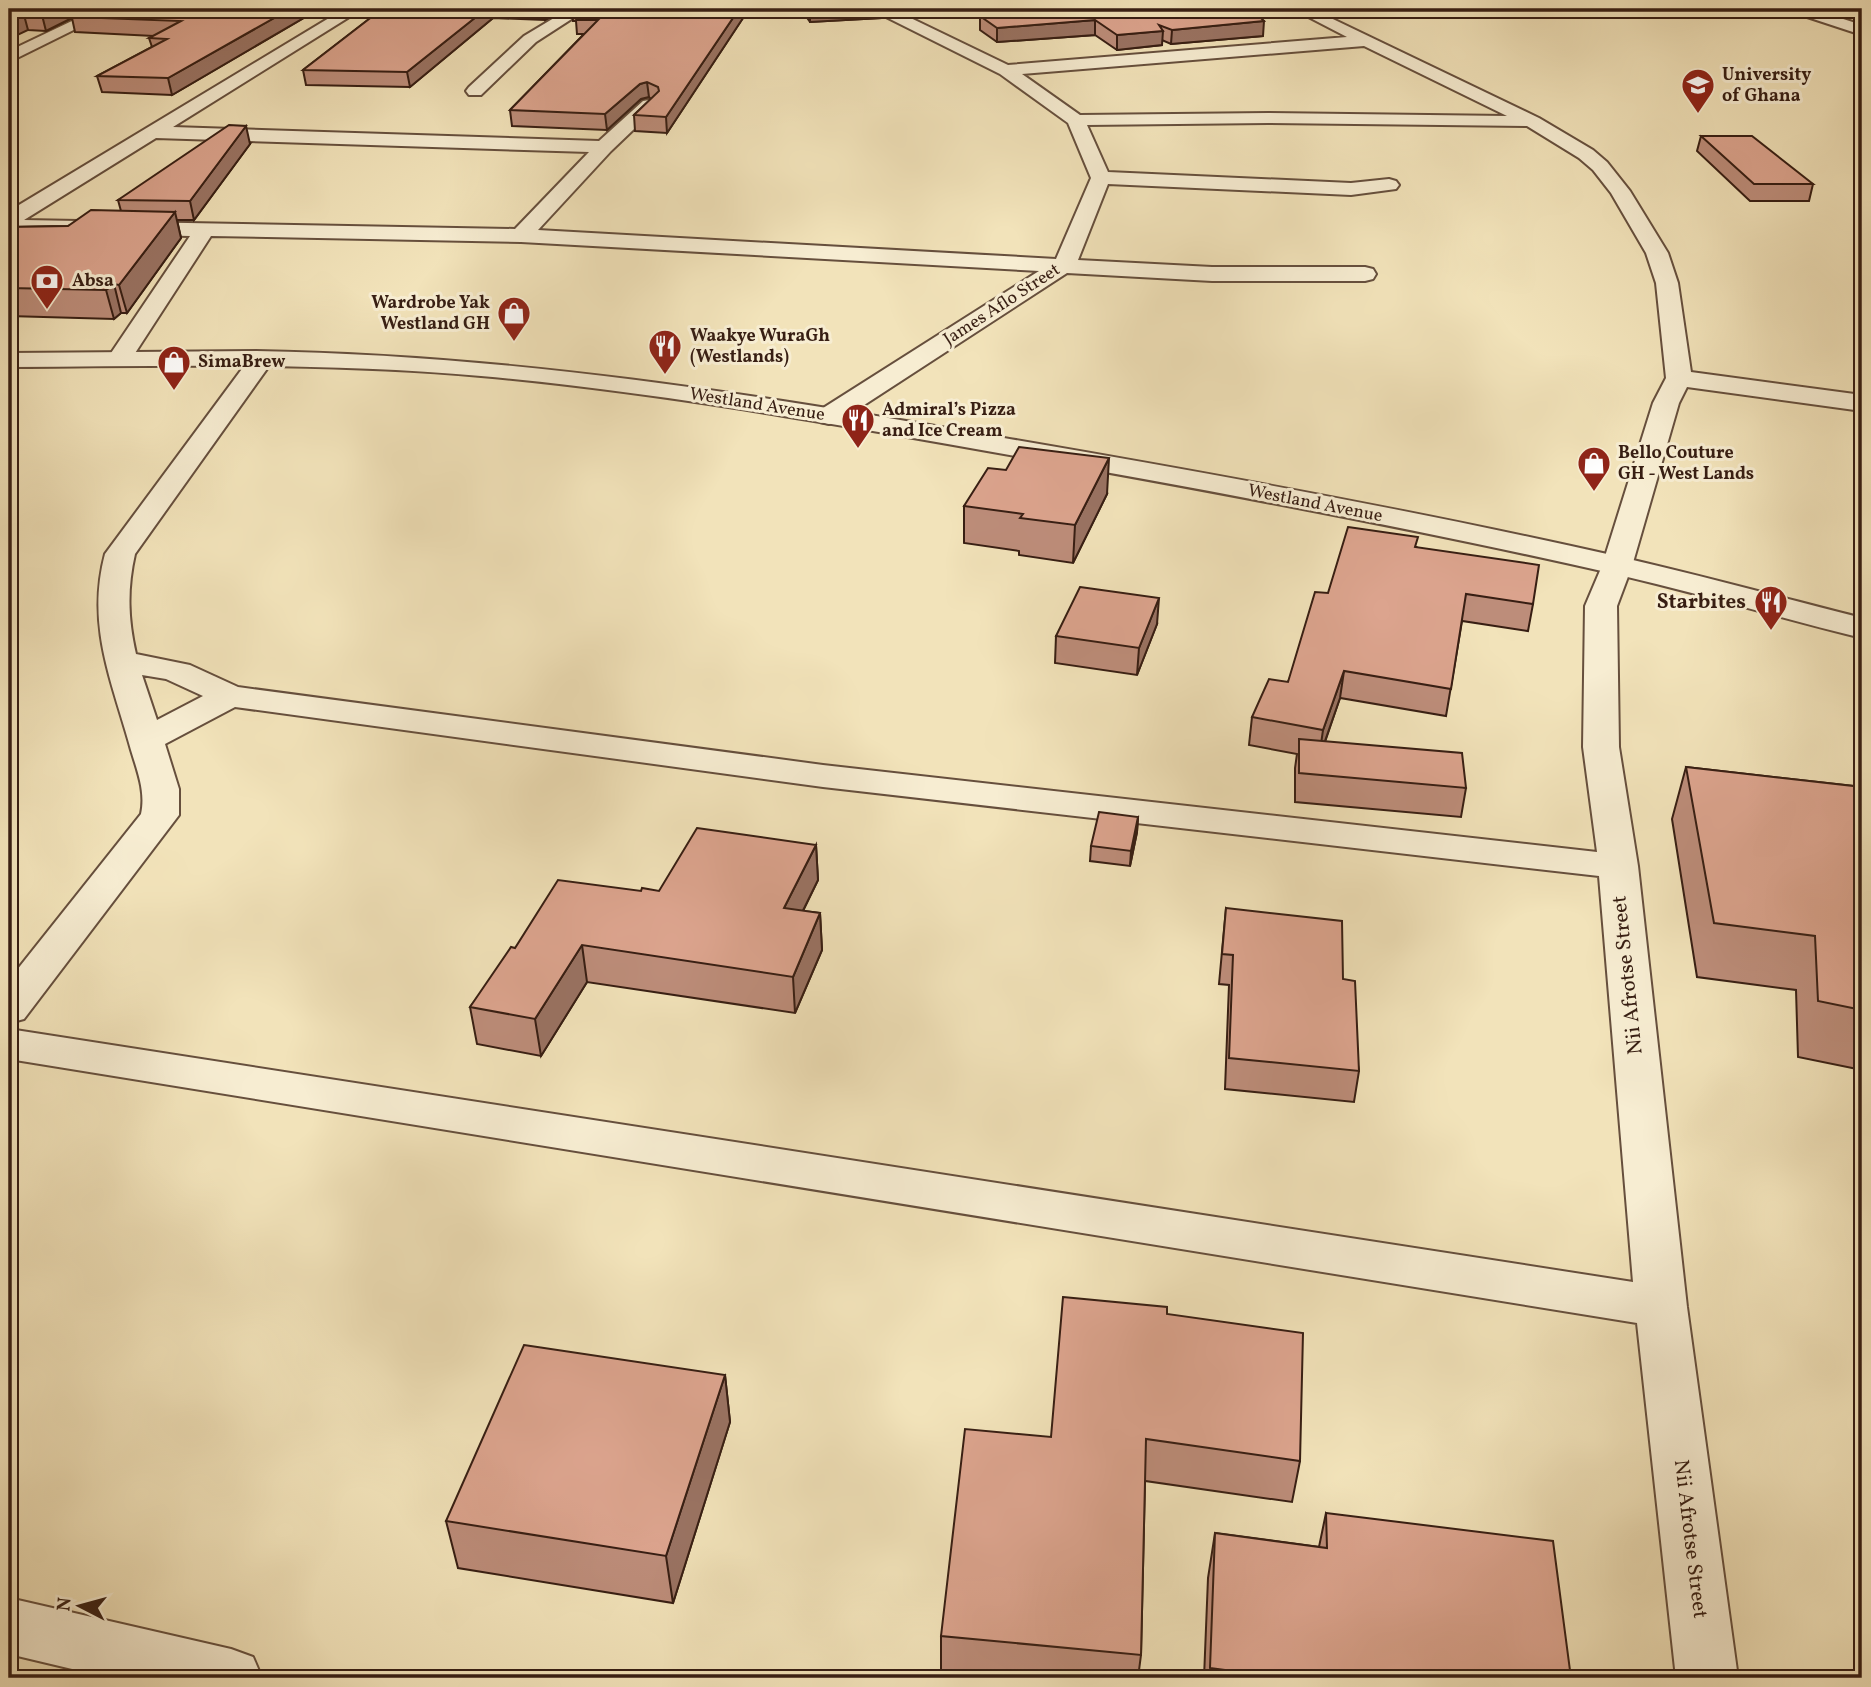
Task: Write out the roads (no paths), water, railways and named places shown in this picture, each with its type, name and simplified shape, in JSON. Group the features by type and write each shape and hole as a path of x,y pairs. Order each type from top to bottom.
{"street":[{"path":"9,57 108,9"},
{"path":"9,220 354,9"},
{"path":"475,91 530,39 579,9"},
{"path":"881,9 1006,70 1076,120 1101,178 1330,189 1390,185"},
{"path":"1301,9 1533,122 1586,154 1600,166 1620,191 1657,253 1667,284 1679,377 1862,403"},
{"path":"1797,9 1862,30"},
{"path":"914,26 953,24"},
{"path":"1006,70 1363,41"},
{"path":"521,236 604,147 649,105"},
{"path":"1076,120 1268,118 1533,122"},
{"path":"150,132 604,147"},
{"name":"James Aflo Street","path":"829,416 1065,264 1101,178"},
{"path":"9,226 521,236 1212,274 1365,274"},
{"path":"118,359 204,231"},
{"path":"9,1009 160,815 164,801 147,739 121,664 111,577 120,554 262,359"},
{"name":"Westland Avenue","path":"9,360 262,359 397,362 492,370 687,394 1102,463 1617,566 1862,628"},
{"name":"Nii Afrotse Street","path":"1679,377 1666,403 1617,566 1601,606 1601,747 1618,866 1661,1307 1707,1678"},
{"path":"121,664 154,664 172,668 230,696 823,776 1618,866"},
{"path":"147,739 230,696"},
{"path":"9,1044 1661,1307"},
{"path":"9,1626 231,1678"}],"place":[{"name":"University of Ghana","path":"1698,115"},
{"name":"Absa","path":"47,311"},
{"name":"Wardrobe Yak Westland GH","path":"514,343"},
{"name":"Waakye WuraGh (Westlands)","path":"665,376"},
{"name":"SimaBrew","path":"174,392"},
{"name":"Admiral’s Pizza and Ice Cream","path":"858,450"},
{"name":"Bello Couture GH - West Lands","path":"1594,493"},
{"name":"Starbites","path":"1771,632"}]}
